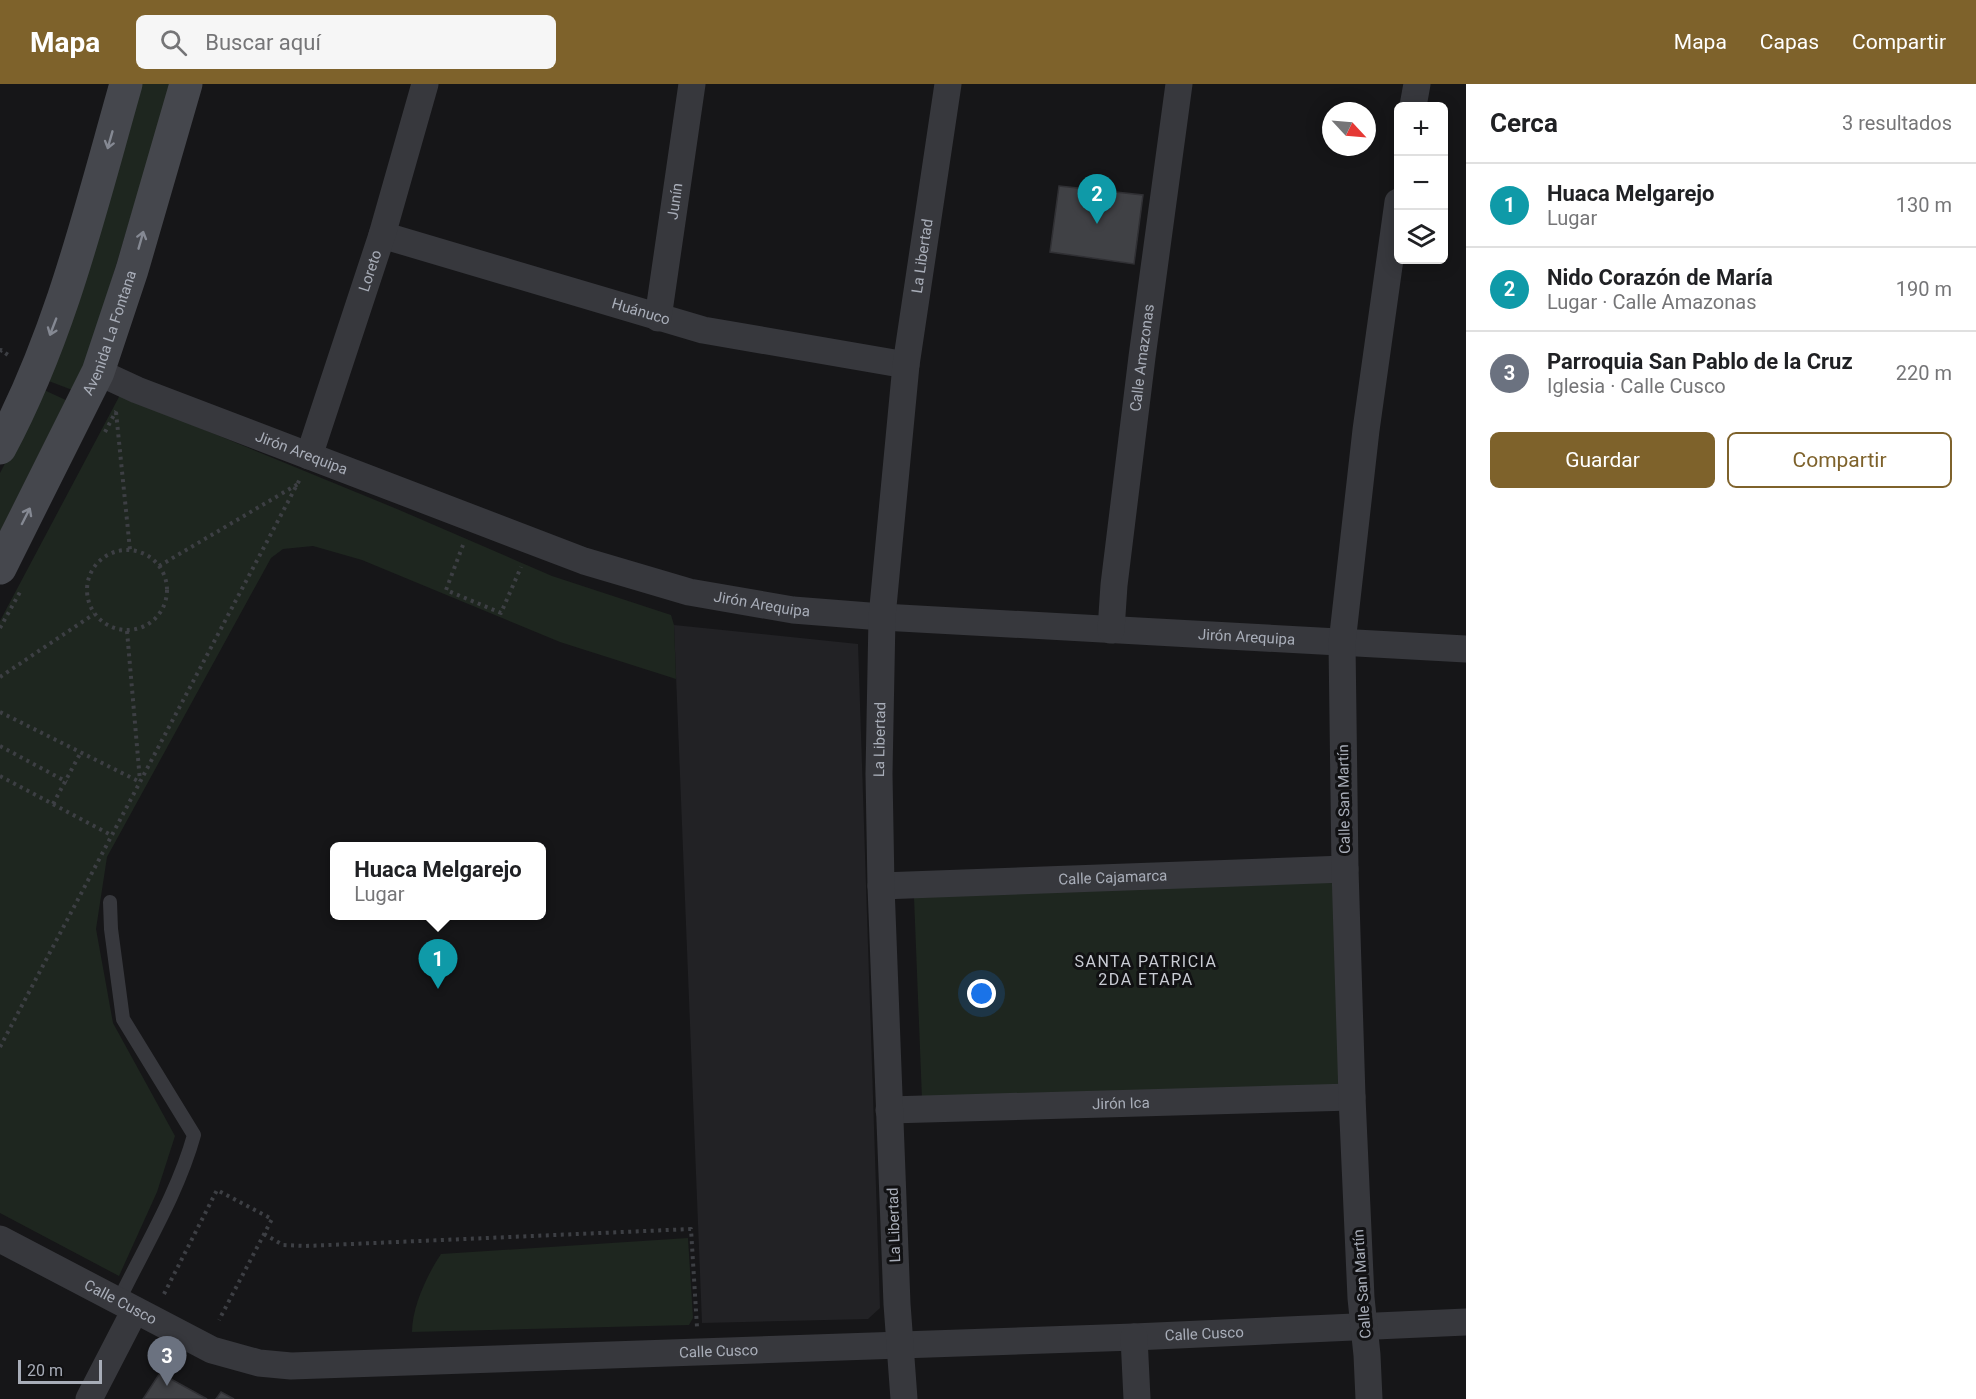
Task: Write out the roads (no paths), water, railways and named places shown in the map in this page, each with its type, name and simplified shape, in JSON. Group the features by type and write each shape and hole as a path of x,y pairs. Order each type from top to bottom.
{"main road":[{"path":"0,448 20,410 60,311 126,84"},
{"name":"Avenida La Fontana","path":"0,568 98,372 132,270 186,84"}],"street":[{"name":"Loreto","path":"309,456 381,235 425,84"},
{"name":"Junín","path":"658,318 692,84"},
{"name":"La Libertad","path":"904,1399 889,1110 881,886 879,774 882,617 906,365 948,84"},
{"name":"Calle Amazonas","path":"1111,630 1114,585 1142,357 1179,84"},
{"path":"1414,102 1417,84"},
{"name":"Calle San Martín","path":"1369,1399 1361,1298 1352,1097 1345,868 1342,643 1364,441 1397,210"},
{"name":"Huánuco","path":"381,235 658,318 741,338 906,365"},
{"name":"Jirón Arequipa","path":"98,372 137,390 584,561 689,592 793,610 882,617 1466,649"},
{"name":"Calle Cajamarca","path":"881,886 1345,868"},
{"name":"Jirón Ica","path":"889,1110 1352,1097"},
{"name":"Calle Cusco","path":"0,1239 212,1350 259,1363 291,1366 1134,1337 1466,1322"},
{"path":"89,1399 126,1306"},
{"path":"1134,1337 1137,1399"}],"lane":[{"path":"110,902 111,929 123,1019 194,1135 189,1154 130,1277 126,1306"}],"place":[{"name":"Nido Corazón de María","path":"1097,224"},
{"name":"Huaca Melgarejo","path":"438,989"},
{"name":"Parroquia San Pablo de la Cruz","path":"167,1386"}],"district":[{"name":"SANTA PATRICIA 2DA ETAPA","path":"1146,970"}]}
